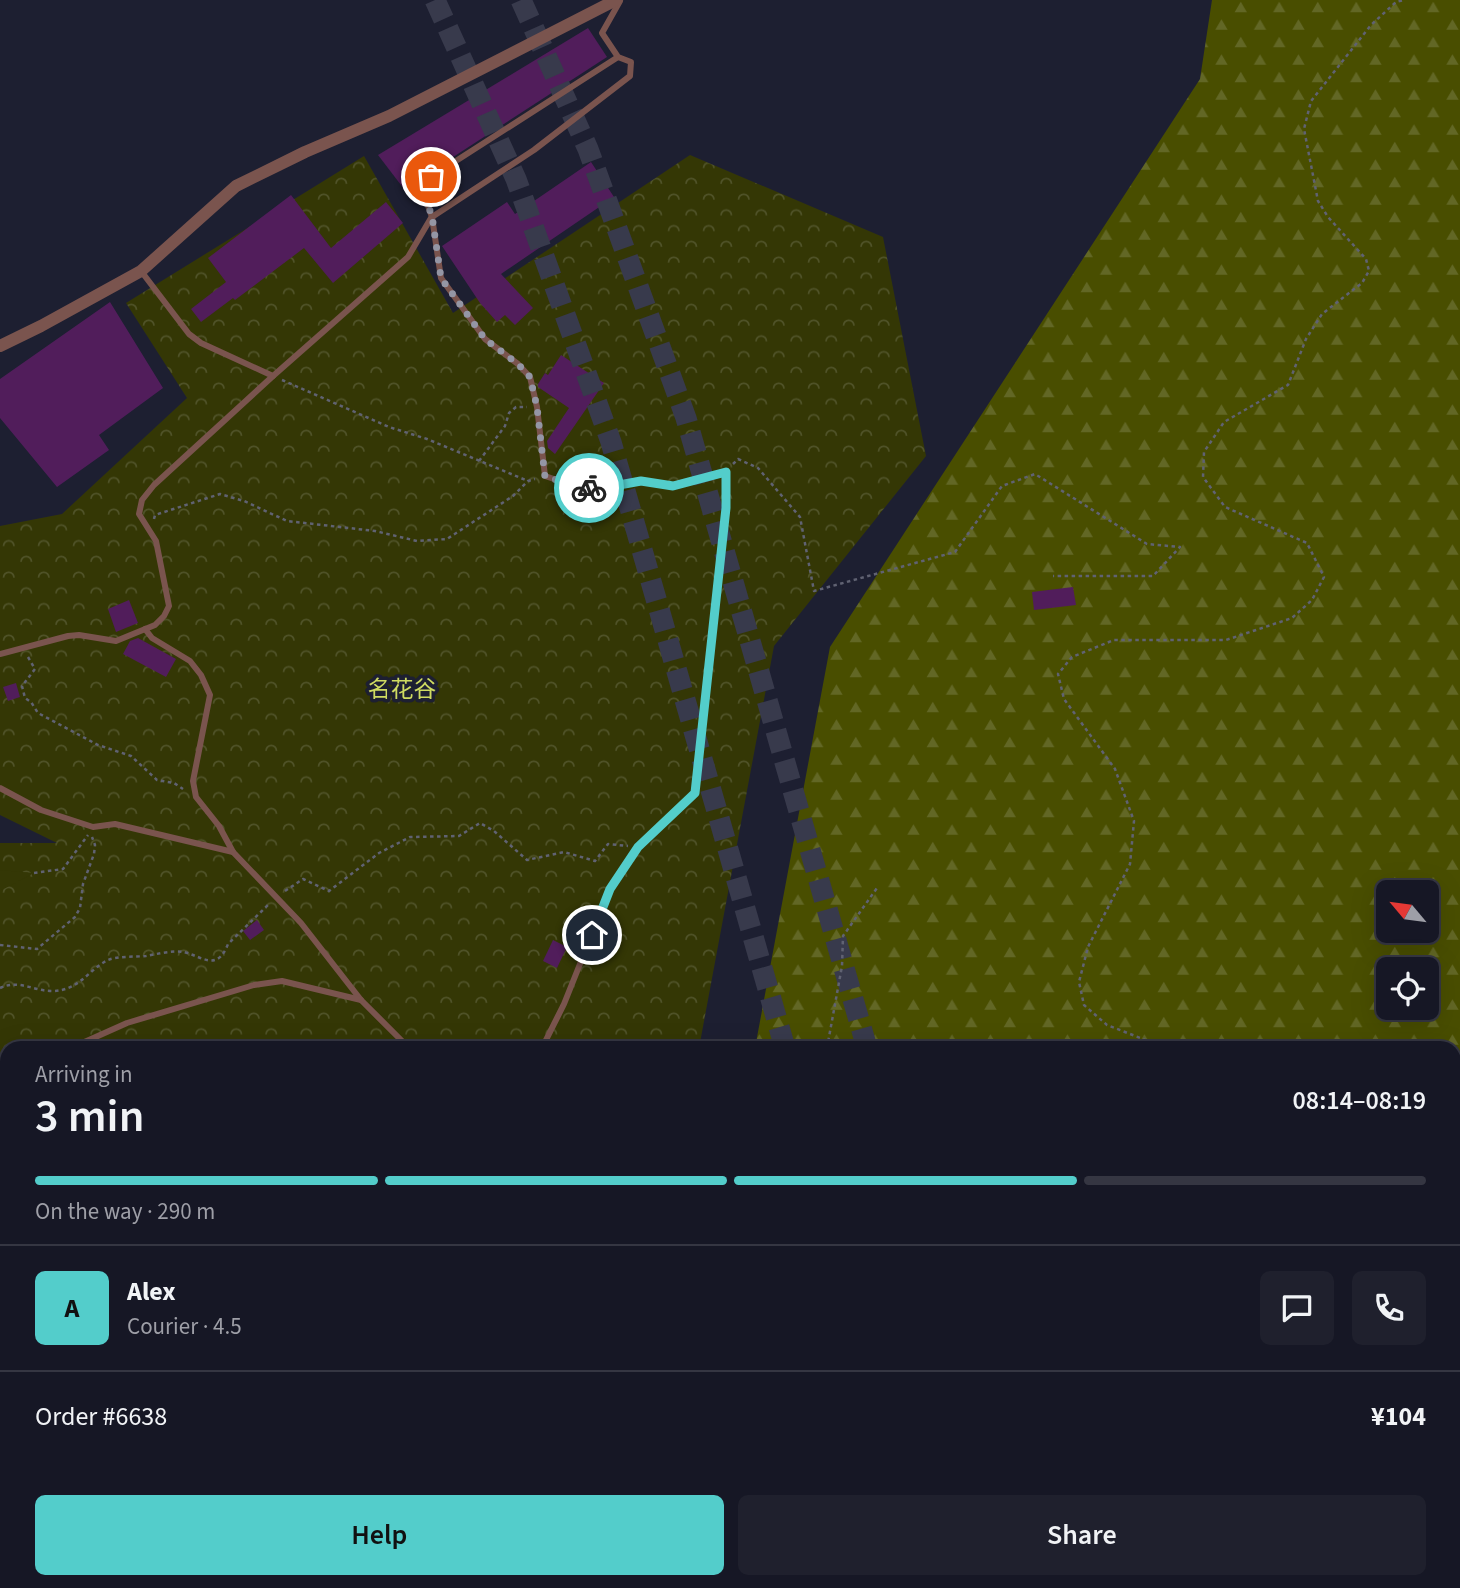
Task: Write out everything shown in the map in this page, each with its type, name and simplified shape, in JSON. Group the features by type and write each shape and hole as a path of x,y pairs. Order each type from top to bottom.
{"street":[{"path":"0,346 141,271 236,186 305,152 389,116 619,0"}],"lane":[{"path":"0,654 68,635 116,641 155,625 164,616 169,606 156,541 139,514 142,500 154,485 273,376 408,257 432,216 534,150 630,76 631,62 618,57 602,33 619,0"},
{"path":"546,1041 564,1004 610,889 638,847 695,793 726,508 726,472 673,486 641,481 597,489 578,487 545,477 537,407 530,377 518,364 485,339 441,278 432,216 422,189 431,177 618,57"},
{"path":"141,271 189,334 201,343 273,376"},
{"path":"145,629 152,638 190,662 201,675 209,695 193,782 196,797 219,826 233,852 301,923 361,1000 402,1041"},
{"path":"0,788 41,810 93,827 115,824 233,852"},
{"path":"87,1041 127,1023 282,981 361,1000"}],"path":[{"path":"1148,1041 1107,1025 1084,1005 1079,982 1088,947 1130,864 1134,821 1115,769 1064,699 1058,674 1072,657 1114,640 1226,640 1292,618 1312,600 1324,578 1307,543 1225,507 1203,477 1204,452 1224,422 1288,386 1306,339 1322,314 1362,283 1368,271 1366,259 1328,217 1318,201 1304,129 1311,101 1328,79 1371,25 1396,2 1404,0"},
{"path":"273,376 389,427 427,439 528,481"},
{"path":"479,461 505,426 509,412 516,407 537,407"},
{"path":"726,472 738,459 758,467 800,517 814,591 955,552 1002,486 1035,474 1147,544 1180,547 1153,576 1053,576"},
{"path":"149,530 155,515 220,494 243,501 287,521 375,531 417,541 447,539 513,496 528,481 545,477"},
{"path":"26,654 35,669 22,686 25,698 38,713 98,745 131,756 157,780 174,783 196,797"},
{"path":"0,989 9,984 53,992 81,983 109,960 182,951 204,961 212,961 225,952 228,944 265,906 279,900 284,892 303,879 329,891 379,853 410,836 459,836 480,823 494,831 527,860 564,852 595,861 608,844 638,847"},
{"path":"34,873 62,869 93,827"},
{"path":"0,945 37,949 75,917 80,908 83,884 94,854 93,827"},
{"path":"828,1041 842,966 843,936 877,888"}],"green space":[{"path":"1212,0 1460,0 1460,1041 756,1041 830,647 1200,79"},
{"name":"名花谷","path":"690,155 883,237 926,456 774,646 700,1041 0,1041 0,843 57,843 0,815 0,526 62,514 187,398 126,303 364,156 453,313"},
{"path":"0,870 34,873 0,891"}],"building":[{"path":"588,28 607,57 404,189 378,155"},
{"path":"591,162 614,197 501,274 533,308 515,325 505,315 497,322 480,303 442,246 507,202 515,214"},
{"path":"291,195 331,248 386,202 403,223 333,283 304,248 201,322 191,309 226,282 208,258"},
{"path":"110,302 163,388 99,435 109,450 57,487 0,418 0,379"},
{"path":"561,355 604,383 555,454 548,448 547,441 569,408 538,387 538,384 545,373 548,375"},
{"path":"1073,587 1076,605 1034,610 1032,592"},
{"path":"129,600 138,623 116,632 108,609"},
{"path":"138,638 176,659 166,677 123,654 130,641"},
{"path":"16,683 20,697 8,701 3,687"},
{"path":"257,920 264,930 250,940 243,931"},
{"path":"553,940 567,947 557,968 543,961"}],"tunnel":[{"path":"435,0 516,179 611,442 783,1041"},
{"path":"521,0 588,149 686,418 865,1041"}],"way so far":[{"path":"431,177 422,189 432,216 441,278 485,339 518,364 530,377 537,407 545,477 589,488"}],"route":[{"path":"589,488 641,481 673,486 726,472 726,508 695,793 638,847 610,889 592,935"}]}
